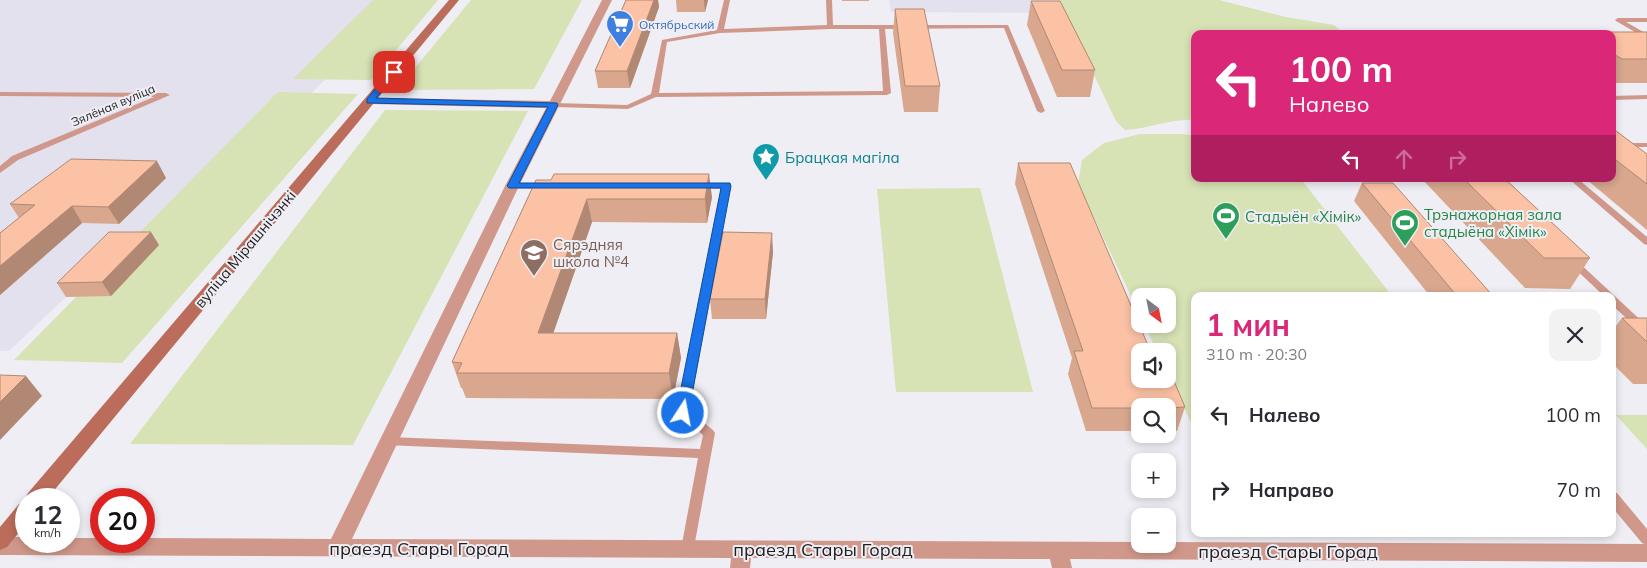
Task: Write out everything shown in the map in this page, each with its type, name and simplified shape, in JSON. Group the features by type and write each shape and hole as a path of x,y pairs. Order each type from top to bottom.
{"street":[{"name":"вуліца Мірашнічэнкі","path":"45,488 454,0"},
{"path":"337,548 512,186 607,0"},
{"path":"370,101 554,105"},
{"path":"0,541 15,523"},
{"name":"праезд Стары Горад","path":"0,546 688,549 741,558 1060,559 1647,553"}],"lane":[{"path":"720,31 727,0"},
{"path":"829,0 830,27"},
{"path":"1647,20 1618,20 1647,37"},
{"path":"655,95 664,41 720,31 882,26 1006,26 1040,110"},
{"path":"554,105 628,107 655,95 887,93 882,26"},
{"name":"Зялёная вуліца","path":"0,94 166,95 15,158 0,170"},
{"path":"1616,97 1647,98"},
{"path":"1616,145 1647,145"},
{"path":"1577,182 1647,242"},
{"path":"512,186 561,186"},
{"path":"687,186 726,186 683,413 709,433 688,549"},
{"path":"1568,257 1606,292"},
{"path":"1616,303 1645,328"},
{"path":"1628,328 1645,328"},
{"path":"389,442 706,454"},
{"path":"1616,502 1647,539"}],"shaded area":[{"path":"0,0 405,0 159,245 111,296 66,297 9,351 0,351"},
{"path":"889,0 1053,0 1059,13 891,12"}],"green space":[{"path":"373,0 438,0 371,80 293,79"},
{"path":"471,0 582,0 534,89 397,90"},
{"path":"1058,0 1219,0 1286,17 1334,25 1340,30 1191,30 1191,120 1125,130 1116,121"},
{"path":"278,92 358,94 122,363 14,360"},
{"path":"385,110 528,111 353,445 130,444"},
{"name":"Стадыён «Хімік»","path":"1140,134 1183,134 1191,135 1191,182 1302,182 1389,292 1191,292 1191,423 1175,388 1176,343 1153,343 1148,333 1176,333 1176,288 1131,288 1131,296 1078,184 1082,160 1104,143"},
{"path":"980,188 1033,392 896,392 877,189"},
{"path":"1616,415 1647,415 1647,449"}],"building":[{"path":"626,0 654,0 627,71 595,71"},
{"path":"1031,1 1060,1 1095,70 1062,70"},
{"path":"895,9 924,9 940,86 905,86"},
{"path":"1616,32 1647,32 1647,59 1622,59 1616,55"},
{"path":"1616,131 1647,154 1647,184 1616,160"},
{"path":"71,159 157,161 108,207 72,206 0,266 0,233 35,205 10,204"},
{"path":"1018,163 1070,163 1131,306 1131,333 1143,333 1147,343 1131,343 1131,388 1176,388 1176,386 1185,407 1176,408 1176,398 1131,398 1131,408 1092,408 1074,351 1083,351"},
{"path":"554,174 709,174 705,199 587,199 538,333 677,333 669,373 457,373 462,363 452,362 536,180 551,180"},
{"path":"1467,182 1508,182 1590,258 1544,258"},
{"path":"1362,183 1393,183 1489,292 1454,292"},
{"path":"109,232 151,232 102,282 57,283"},
{"path":"723,232 772,233 765,299 710,299"},
{"path":"1622,318 1647,318 1647,342"},
{"path":"0,375 26,376 0,402"}],"place":[{"name":"Октябрьский","path":"620,48"},
{"name":"Брацкая магіла","path":"766,181"},
{"name":"Стадыён «Хімік»","path":"1226,240"},
{"name":"Трэнажорная зала стадыёна «Хімік»","path":"1405,247"},
{"name":"Сярэдняя школа №4","path":"534,277"}],"route":[{"path":"394,72 370,101 554,105 512,186 726,186 683,413"}]}
